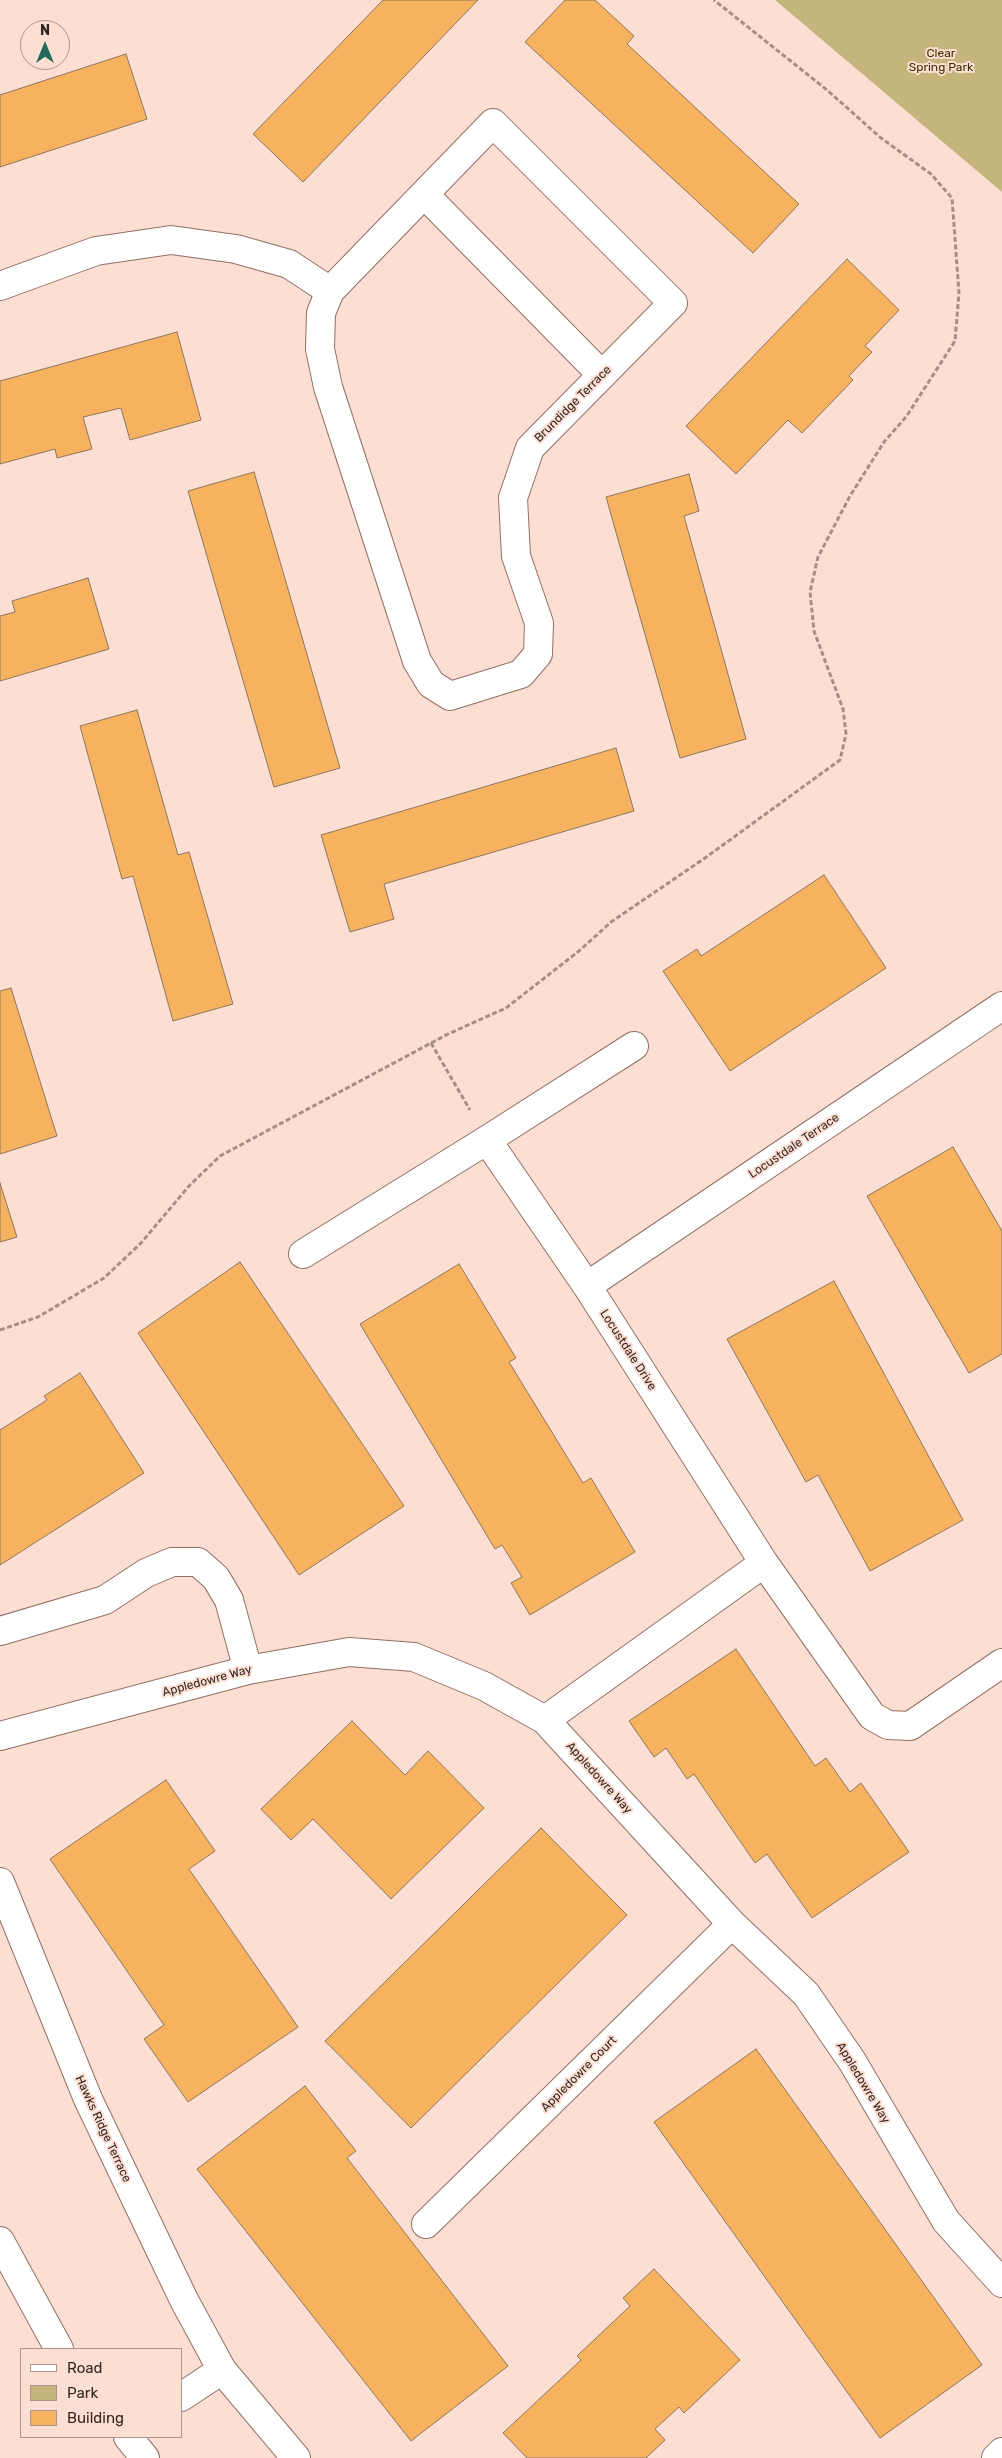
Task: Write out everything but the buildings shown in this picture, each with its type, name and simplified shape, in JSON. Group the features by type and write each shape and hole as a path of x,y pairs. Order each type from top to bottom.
{"street":[{"name":"Brundidge Terrace","path":"492,123 673,303 530,448 513,498 516,556 539,623 538,654 521,674 450,696 431,684 416,661 328,387 320,349 321,313 330,291 424,194 492,123"},
{"path":"424,194 602,375"},
{"path":"0,286 96,251 171,240 236,249 288,264 330,291"},
{"name":"Locustdale Terrace","path":"587,1286 1002,1006"},
{"path":"303,1254 634,1046"},
{"name":"Locustdale Drive","path":"487,1140 587,1286 764,1563 872,1716 888,1725 910,1726 1002,1663"},
{"path":"0,1631 105,1600 146,1573 172,1562 198,1562 216,1578 229,1600 248,1670"},
{"path":"545,1720 764,1563"},
{"name":"Appledowre Way","path":"0,1736 248,1670 349,1652 414,1657 484,1686 545,1720 732,1924 806,1994 852,2061 946,2221 1002,2283"},
{"name":"Hawks Ridge Terrace","path":"0,1882 88,2099 184,2300 222,2370 296,2458"},
{"name":"Appledowre Court","path":"426,2224 732,1924"},
{"path":"0,2241 58,2348"},
{"path":"182,2396 222,2370"},
{"path":"129,2438 145,2458"},
{"path":"996,2458 1002,2452"}],"path":[{"path":"0,1330 38,1317 104,1278 142,1243 189,1186 220,1156 431,1043 506,1008 579,951 611,922 705,858 840,760 846,734 843,709 814,631 810,592 818,557 850,496 884,442 906,417 955,341 959,293 952,198 931,174 881,138 827,90 714,0"},
{"path":"431,1043 487,1140"}],"green space":[{"name":"Clear Spring Park","path":"775,0 1002,0 1002,192"}]}
